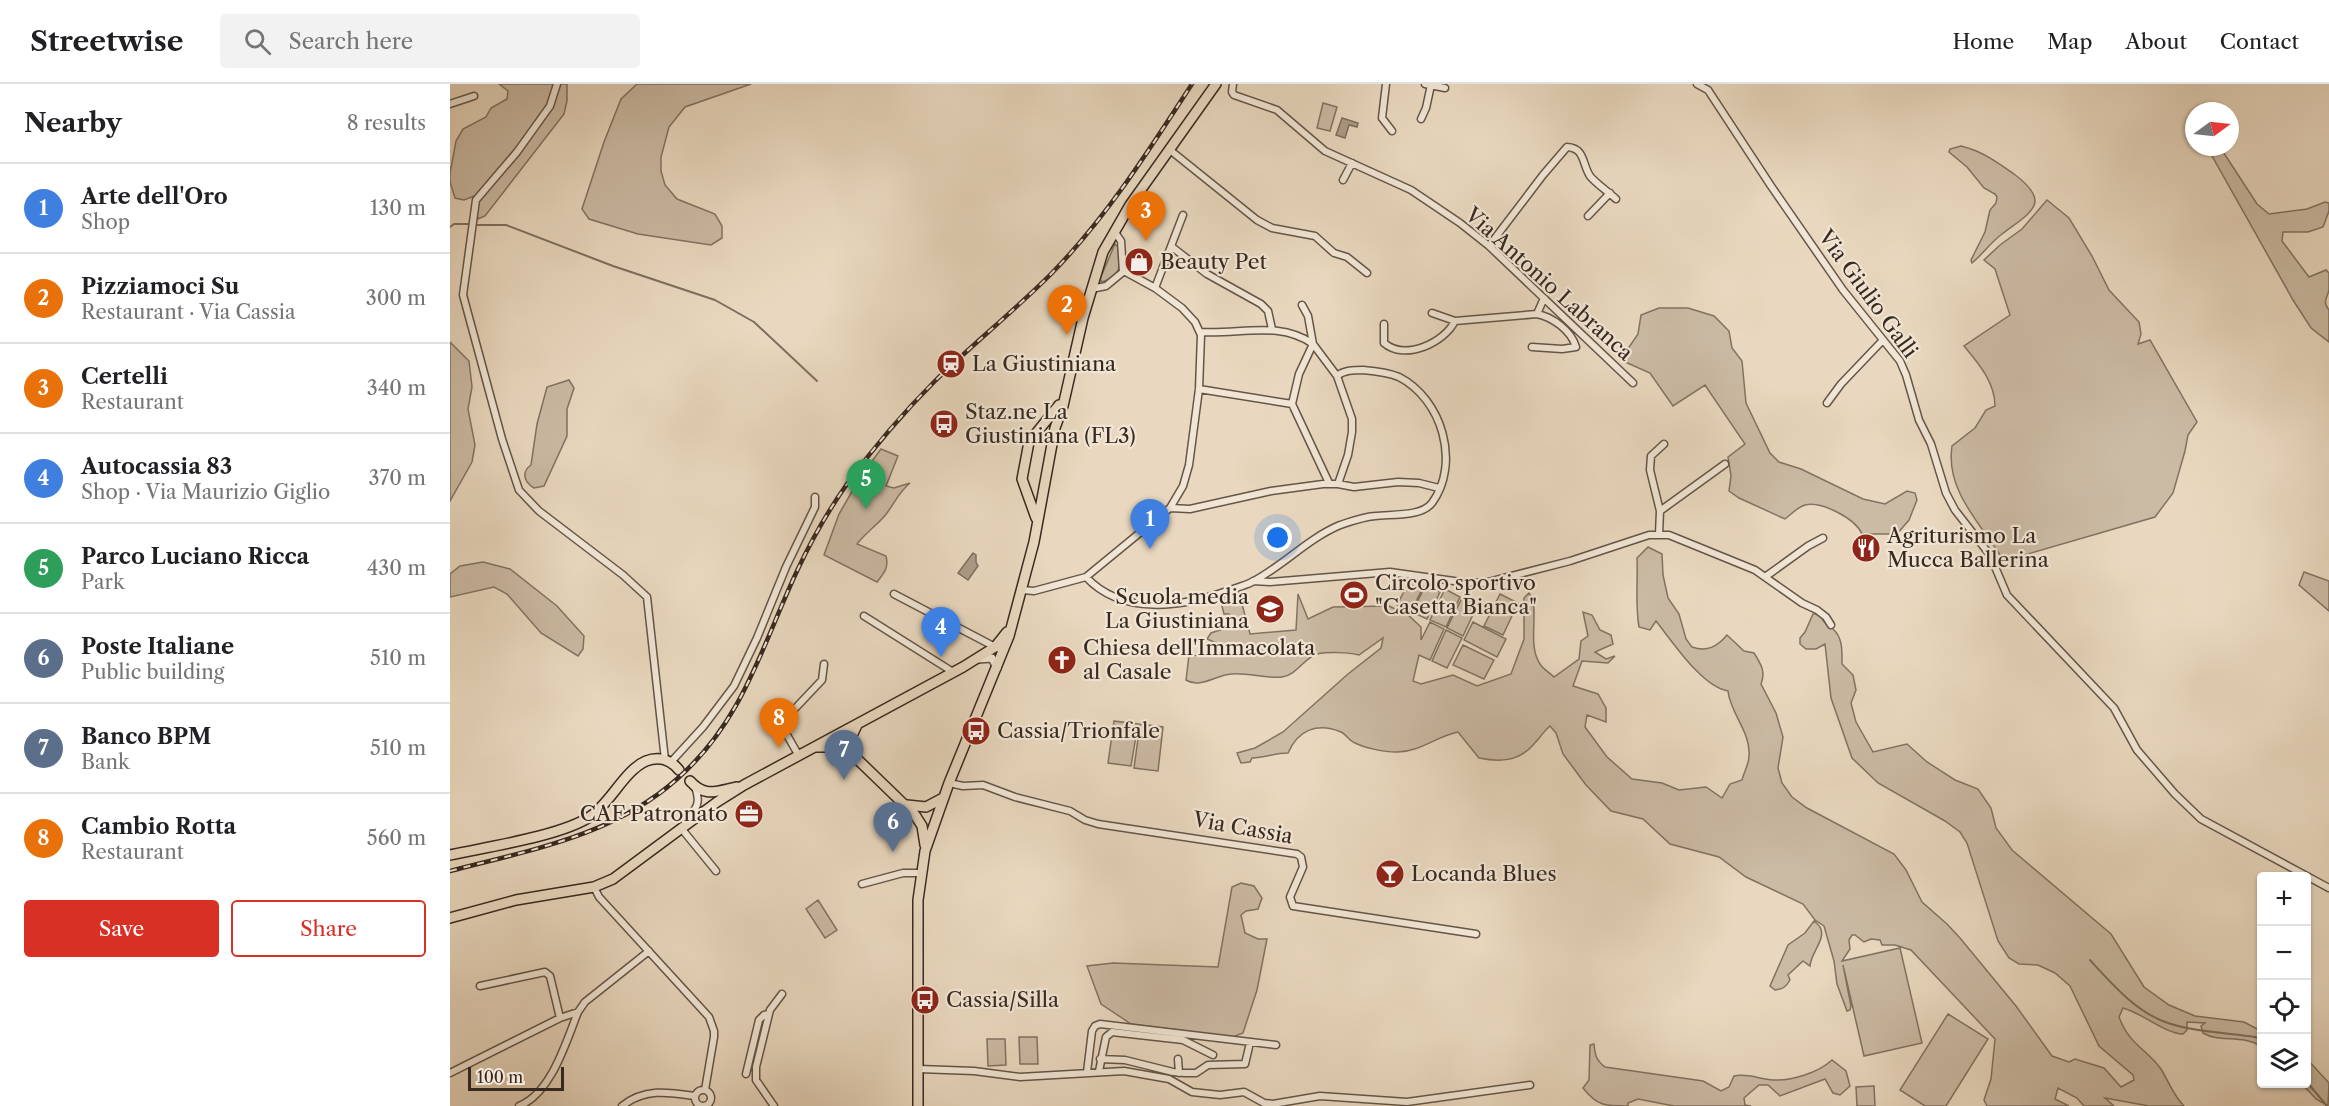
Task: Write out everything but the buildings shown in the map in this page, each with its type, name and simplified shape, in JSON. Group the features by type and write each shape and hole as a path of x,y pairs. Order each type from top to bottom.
{"main road":[{"path":"918,1106 918,912 925,851 949,783 1002,656 1022,590 1037,528 1056,422 1062,409 1091,289 1103,252 1114,230 1216,84"},
{"path":"1037,528 1034,509 1022,479 1029,442 1063,398"},
{"path":"1033,436 1045,433 1050,436 1052,442"},
{"path":"1027,490 1036,493 1043,486"},
{"path":"450,918 516,900 594,887 615,878 744,785 975,660 995,647 1012,622"},
{"path":"853,754 850,740 859,723"},
{"path":"815,747 837,747 853,754 907,805 922,826 925,851"},
{"path":"450,855 553,831 580,822 600,809 641,764 650,760 668,761 679,770"},
{"path":"692,784 702,791 709,792 744,785"},
{"path":"907,805 926,807 944,798"}],"street":[{"path":"557,84 550,106 517,152 476,200 463,295 502,439 519,490 539,512 623,575 647,597 668,761"},
{"name":"Via Antonio Labranca","path":"1233,84 1234,96 1277,110 1325,150 1411,190 1460,223 1489,246 1633,383"},
{"path":"1386,84 1382,118 1392,131"},
{"name":"Via Giulio Galli","path":"1697,84 1707,87 1771,186 1830,271 1903,366 1919,420 1931,444 1946,493 1955,510 1990,555 2007,595 2114,708 2137,750 2200,819 2329,888"},
{"path":"1421,119 1426,108 1428,85 1445,88"},
{"path":"450,104 474,96"},
{"path":"1489,246 1567,147 1581,152 1590,176 1616,199"},
{"path":"1170,150 1257,220 1272,228 1315,236 1333,252 1347,257 1367,273"},
{"path":"1343,180 1352,163"},
{"path":"1587,216 1610,193"},
{"path":"1155,288 1183,215"},
{"path":"1091,289 1106,286 1121,276 1124,271 1121,242 1114,230"},
{"path":"1172,247 1207,274 1265,308 1272,329"},
{"path":"1022,590 1034,591 1086,577 1170,508 1178,497 1188,474 1202,347 1200,332 1189,315 1155,288 1124,271"},
{"path":"1536,314 1544,298"},
{"path":"1302,305 1308,316 1313,344 1299,374 1292,404 1329,483"},
{"path":"1432,313 1455,321 1536,314 1556,321 1574,340 1576,346 1562,350 1532,347"},
{"path":"1384,324 1384,343 1401,351 1423,346 1444,336 1450,331 1455,321"},
{"path":"1200,332 1230,333 1272,329 1297,334 1313,344 1337,375 1350,411 1353,427 1348,455 1338,484"},
{"path":"1827,403 1840,384 1883,340"},
{"path":"1086,577 1101,590 1124,600 1163,605 1191,602 1253,581 1294,552 1338,526 1365,518 1424,510 1432,502 1439,489 1445,468 1444,444 1436,416 1424,397 1406,381 1385,372 1353,370 1337,375"},
{"path":"1198,389 1292,404"},
{"path":"1659,534 1660,511 1650,470 1651,456 1664,444"},
{"path":"1660,511 1725,464"},
{"path":"1170,508 1190,508 1271,490 1329,483 1354,487 1389,482 1409,482 1439,489"},
{"path":"668,761 703,727 734,686 815,507 815,497"},
{"path":"1253,581 1270,582 1390,572 1484,583 1570,561 1627,541 1659,534 1669,535 1755,570 1802,603 1818,609 1831,625"},
{"path":"1765,577 1823,538"},
{"path":"894,594 995,647 1002,656"},
{"path":"864,616 953,672"},
{"path":"975,660 990,658 997,668"},
{"path":"799,756 787,735 784,723 822,680 824,664"},
{"name":"Via Cassia","path":"949,783 963,786 983,785 1068,810 1085,820 1098,824 1297,854 1301,857 1303,865 1291,895 1290,901 1293,906 1476,934"},
{"path":"692,784 698,796 698,806 680,829 716,871"},
{"path":"862,884 903,873 921,873"},
{"path":"594,887 599,897 697,1001 712,1023 714,1037 705,1090"},
{"path":"519,1106 532,1100 543,1089 578,1012 589,998 649,951"},
{"path":"480,986 545,972 551,979 560,1018"},
{"path":"774,1106 759,1087 756,1074 769,1014 782,994"},
{"path":"450,1073 560,1018 578,1012"},
{"path":"746,1074 759,1020 769,1014"},
{"path":"1087,1072 1092,1031 1100,1024 1276,1045"},
{"path":"1099,1071 1106,1037 1112,1032 1183,1040 1213,1055"},
{"path":"1100,1059 1125,1060 1179,1073 1196,1073 1208,1065 1245,1064 1249,1047"},
{"path":"1178,1059 1179,1073"},
{"path":"919,1069 974,1071 1020,1077 1128,1071 1166,1078 1194,1093 1222,1095 1244,1092 1264,1103 1273,1104 1320,1096 1407,1102 1530,1085"},
{"path":"695,1096 698,1091 705,1090"},
{"path":"695,1096 699,1105 709,1105 711,1096 705,1090"},
{"path":"622,1106 639,1096 654,1091 695,1096"}],"shaded area":[{"path":"499,84 567,84 567,101 564,114 485,216 478,219 476,209 478,198 474,196 464,200 455,198 450,173 456,141 463,129 486,117 491,108 507,99 508,91"},
{"path":"637,84 751,84 685,107 669,127 661,157 661,171 665,185 677,199 715,214 722,226 722,238 711,245 638,234 589,219 582,209 621,99"},
{"path":"1323,103 1337,107 1330,131 1317,128"},
{"path":"1342,118 1358,123 1357,127 1349,125 1345,138 1336,135"},
{"path":"1961,146 1983,154 2014,174 2026,184 2035,200 2034,207 2029,213 1998,237 1972,263 1971,260 1985,232 1990,210 1996,203 1997,197 1984,188 1967,167 1949,152 1950,149"},
{"path":"2212,156 2226,156 2257,204 2269,214 2307,209 2325,202 2329,203 2329,211 2323,227 2308,232 2283,232 2282,241 2309,277 2326,270 2329,273 2329,290 2325,302 2329,310 2329,342 2311,328"},
{"path":"2047,200 2069,218 2109,290 2139,322 2141,334 2138,344 2150,340 2197,422 2188,435 2173,493 2155,517 2004,561 1960,493 1951,462 1952,446 1975,428 1986,410 1995,406 1989,381 1964,346 2010,315 1995,269 1984,260 2022,229"},
{"path":"1115,244 1118,247 1119,269 1114,276 1102,282 1100,279"},
{"path":"1659,308 1688,308 1714,316 1729,331 1732,348 1742,361 1746,403 1770,453 1779,462 1801,469 1863,499 1885,504 1907,491 1915,493 1917,500 1909,520 1897,534 1862,534 1852,522 1837,512 1812,504 1800,507 1785,519 1729,491 1731,476 1728,457 1745,444 1705,385 1673,406 1650,373 1623,361 1625,353 1638,334 1641,315"},
{"path":"450,342 469,361 472,387 468,409 475,445 472,462 450,501"},
{"path":"569,380 574,388 567,409 567,436 544,486 534,488 526,480 525,474 531,465 537,424 547,387"},
{"path":"881,449 898,456 886,486 894,488 910,483 884,517 857,544 886,556 884,573 877,582 824,555 839,514 861,476"},
{"path":"1648,547 1662,554 1663,575 1668,598 1679,614 1686,639 1692,647 1702,649 1711,647 1727,635 1744,651 1754,653 1763,672 1761,684 1776,713 1783,737 1778,768 1782,783 1792,797 1807,808 1894,854 1906,870 1922,902 1960,938 2016,1006 2052,1056 2069,1062 2075,1059 2104,1068 2121,1087 2134,1080 2133,1075 2099,1046 2070,986 2055,973 2038,965 2019,964 2009,958 1998,941 1967,843 1960,832 1878,783 1852,758 1831,698 1825,644 1816,649 1806,649 1800,644 1800,638 1813,614 1820,614 1839,636 1842,664 1853,675 1856,690 1851,703 1856,722 1873,752 1907,744 1927,762 1955,780 1978,789 1991,808 1996,828 2012,850 2111,934 2144,987 2169,1005 2195,1016 2244,1022 2257,1029 2257,1044 2246,1040 2209,1036 2203,1033 2201,1026 2205,1023 2187,1022 2187,1030 2183,1034 2176,1033 2123,1008 2119,1017 2123,1027 2133,1041 2161,1069 2184,1106 2149,1106 2105,1098 2114,1106 2084,1106 2077,1098 2058,1088 2055,1099 2069,1106 1987,1106 1984,1100 1991,1079 1995,1039 1911,950 1895,945 1882,945 1880,940 1871,939 1864,942 1855,935 1852,935 1849,940 1850,949 1842,961 1900,948 1922,1043 1864,1056 1843,965 1851,1006 1847,1011 1837,984 1834,961 1824,926 1815,920 1803,904 1746,877 1719,857 1670,844 1643,819 1611,811 1586,785 1563,754 1556,733 1550,726 1527,751 1508,759 1479,758 1458,732 1412,750 1396,752 1364,747 1353,742 1341,732 1316,728 1297,739 1288,753 1252,758 1250,762 1241,763 1237,753 1255,748 1283,732 1381,648 1383,638 1359,655 1317,654 1287,676 1237,674 1197,683 1186,680 1189,655 1207,656 1210,647 1216,643 1207,639 1211,633 1232,626 1229,614 1224,614 1220,598 1239,593 1250,634 1296,630 1298,594 1308,619 1333,607 1389,606 1408,615 1421,627 1421,640 1430,622 1444,629 1430,660 1419,655 1413,681 1421,684 1453,675 1477,686 1511,674 1524,639 1524,598 1529,593 1534,608 1536,656 1541,666 1554,677 1579,659 1581,641 1588,636 1583,612 1592,615 1600,630 1611,635 1613,644 1595,652 1606,659 1615,656 1608,663 1582,661 1573,686 1598,694 1606,708 1606,722 1587,715 1585,727 1607,757 1632,779 1662,783 1679,790 1706,787 1722,798 1730,784 1742,780 1749,759 1747,739 1732,707 1728,691 1718,688 1698,672 1656,621 1650,630 1639,627 1637,558"},
{"path":"973,553 976,555 978,566 968,580 958,573"},
{"path":"483,562 510,569 557,606 584,636 583,649 578,656 541,633 507,594 494,587 450,597 450,574 460,566"},
{"path":"2304,572 2329,581 2329,611 2299,585"},
{"path":"1410,580 1423,587 1411,612 1397,605"},
{"path":"1426,585 1440,592 1427,619 1412,612"},
{"path":"1445,589 1460,597 1446,627 1430,620"},
{"path":"1500,594 1518,603 1503,635 1484,626"},
{"path":"1462,598 1477,606 1463,636 1447,628"},
{"path":"1473,622 1506,639 1497,657 1464,640"},
{"path":"1446,630 1462,638 1447,668 1432,661"},
{"path":"1463,645 1494,660 1484,679 1453,665"},
{"path":"1114,721 1138,724 1131,766 1108,763"},
{"path":"1140,724 1163,727 1158,771 1134,768"},
{"path":"1241,883 1254,886 1262,898 1258,909 1246,911 1241,915 1245,933 1258,939 1267,939 1257,990 1243,1033 1233,1037 1131,1024 1101,1004 1087,966 1113,963 1218,967 1232,887"},
{"path":"818,900 837,930 825,938 806,909"},
{"path":"1814,921 1822,931 1810,966 1803,961 1788,975 1790,980 1786,986 1775,990 1770,986 1788,945 1805,933"},
{"path":"1948,1014 1988,1039 1946,1106 1925,1106 1900,1090"},
{"path":"1019,1037 1037,1037 1038,1064 1020,1064"},
{"path":"987,1039 1005,1039 1006,1065 988,1066"},
{"path":"1594,1044 1596,1057 1605,1067 1703,1081 1721,1091 1729,1087 1734,1076 1773,1080 1788,1079 1812,1072 1832,1060 1846,1071 1850,1086 1840,1095 1833,1093 1825,1079 1780,1096 1768,1085 1759,1085 1744,1098 1745,1105 1751,1106 1674,1106 1638,1099 1628,1103 1628,1106 1607,1105 1597,1102 1583,1088 1589,1080 1590,1045"},
{"path":"2311,1063 2329,1083 2328,1106 2316,1099 2306,1088 2311,1088"},
{"path":"1874,1086 1875,1106 1857,1106 1856,1087"}],"waterway":[{"path":"450,227 454,224 468,224"},
{"path":"475,225 506,225 613,266 715,300 754,322 817,381"},
{"path":"2090,960 2135,1005 2157,1018 2189,1028 2257,1038"},
{"path":"2311,1087 2327,1106"}],"railway":[{"path":"450,871 540,848 598,828 652,798 700,757 719,733 734,708 761,655 802,560 847,484 923,393 1037,288 1091,230 1160,134 1192,84"}],"place":[{"name":"Certelli","path":"1146,241"},
{"name":"Beauty Pet","path":"1139,262"},
{"name":"Pizziamoci Su","path":"1067,335"},
{"name":"La Giustiniana","path":"951,364"},
{"name":"Staz.ne La Giustiniana (FL3)","path":"944,424"},
{"name":"Parco Luciano Ricca","path":"866,509"},
{"name":"Agriturismo La Mucca Ballerina","path":"1866,548"},
{"name":"Arte dell'Oro","path":"1150,549"},
{"name":"Circolo sportivo \"Casetta Bianca\"","path":"1354,595"},
{"name":"Scuola media La Giustiniana","path":"1270,609"},
{"name":"Autocassia 83","path":"941,657"},
{"name":"Chiesa dell'Immacolata al Casale","path":"1062,660"},
{"name":"Cassia/Trionfale","path":"976,731"},
{"name":"Cambio Rotta","path":"779,748"},
{"name":"Banco BPM","path":"844,780"},
{"name":"CAF Patronato","path":"749,814"},
{"name":"Poste Italiane","path":"893,852"},
{"name":"Locanda Blues","path":"1390,874"},
{"name":"Cassia/Silla","path":"925,1000"}]}
